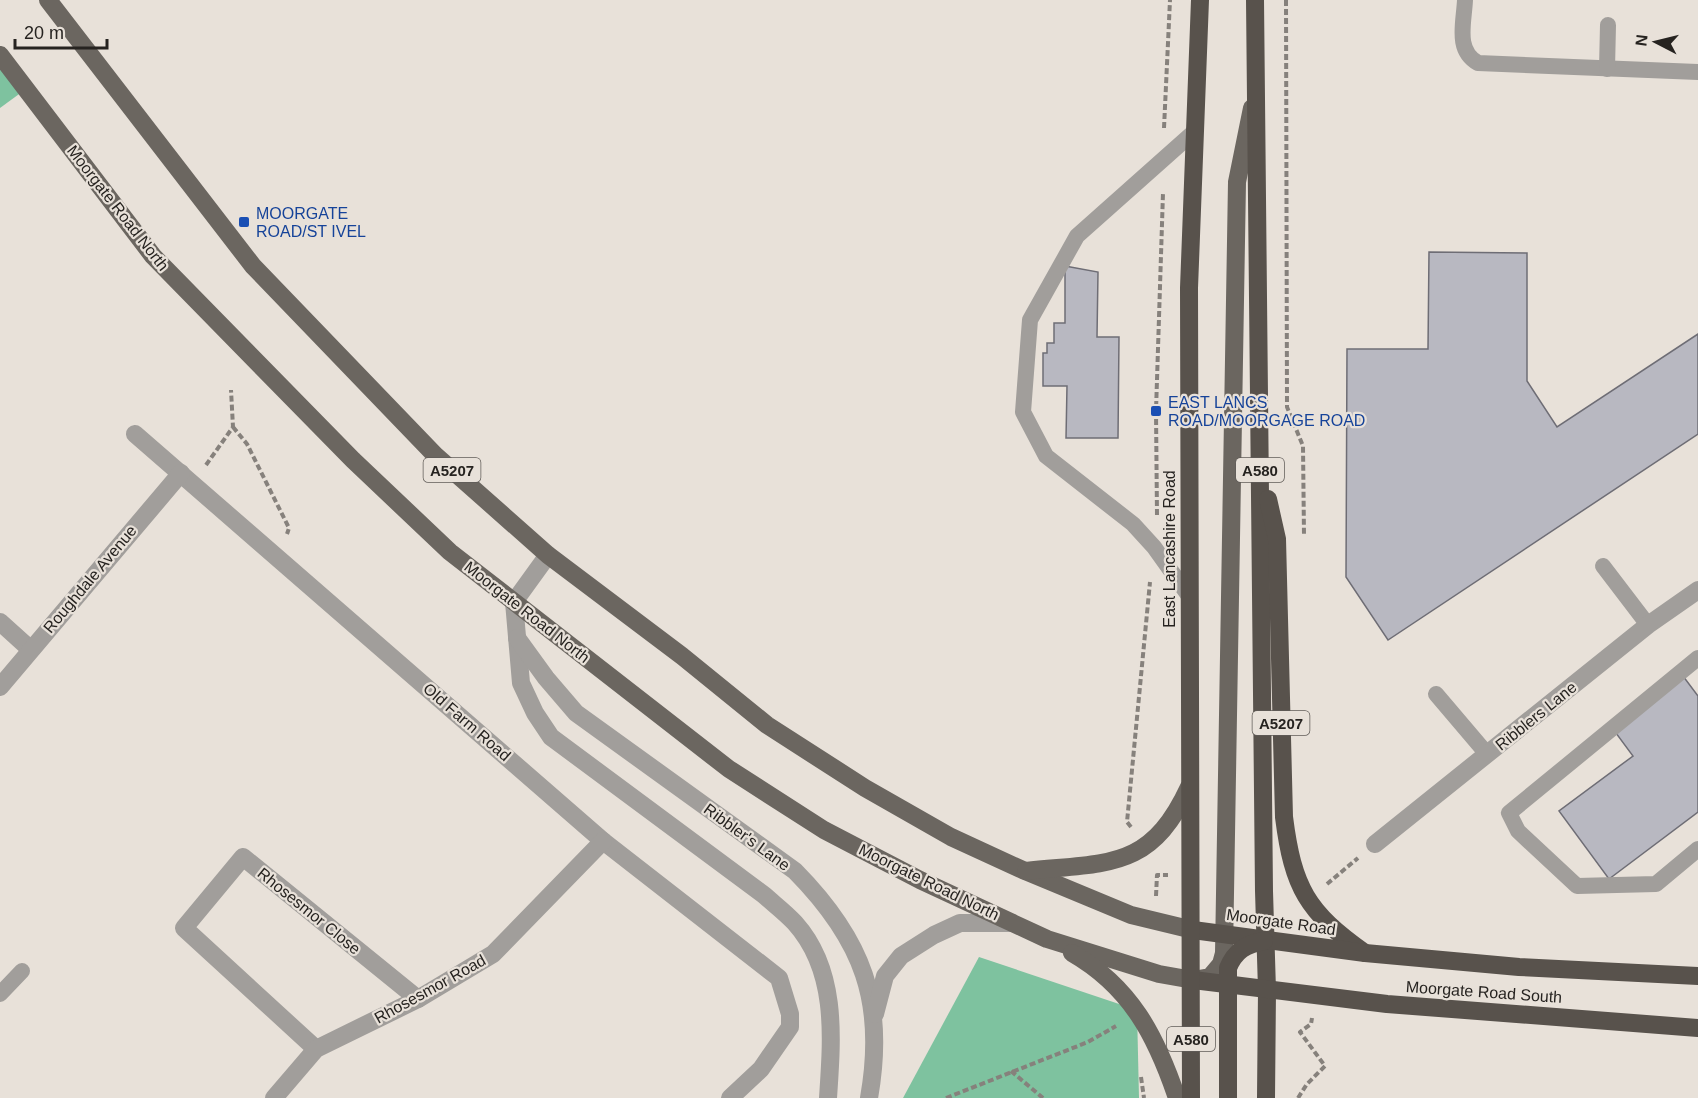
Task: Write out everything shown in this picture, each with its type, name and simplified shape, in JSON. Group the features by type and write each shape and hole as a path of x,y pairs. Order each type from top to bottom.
{"highway":[{"name":"East Lancashire Road","path":"1191,1098 1193,930 1189,787 1190,288 1200,0"},
{"name":"A580","path":"1255,0 1254,94 1267,990 1266,1098"},
{"name":"A5207","path":"1260,465 1277,539 1284,817 1288,848 1297,882 1307,899 1332,930 1365,953"},
{"name":"Moorgate Road","path":"1193,930 1365,953"},
{"name":"A5207","path":"1228,1098 1228,968 1233,956 1242,948 1266,940"},
{"name":"Moorgate Road South","path":"1365,953 1519,967 1698,976"},
{"path":"1193,980 1267,990"},
{"name":"Moorgate Road South","path":"1267,990 1387,1004 1698,1028"}],"main road":[{"name":"A5207","path":"48,0 253,266 435,455 548,555 682,656 767,725 865,788 951,837 1024,871 1131,915 1193,930"},
{"name":"Moorgate Road North","path":"0,56 153,256 353,460 450,552 729,769 824,830 920,880 1047,939 1159,974 1193,980"},
{"path":"1193,980 1203,980 1216,972 1224,953 1237,182 1254,94"},
{"path":"1024,871 1106,863 1126,857 1159,835 1176,816 1189,787"},
{"path":"1047,939 1081,958 1106,977 1131,1003 1149,1027 1177,1098"}],"street":[{"name":"Old Farm Road","path":"135,434 603,841 779,978 790,1014 790,1028 761,1069 730,1098"},
{"name":"Roughdale Avenue","path":"0,687 30,649 187,478"},
{"path":"548,555 514,602 521,683 535,713 551,737 764,895 795,923 813,947 824,974 830,1007 832,1047 828,1098"},
{"name":"Ribblers Lane","path":"1375,844 1648,626 1698,590"},
{"path":"0,622 30,649"},
{"name":"Ribbler's Lane","path":"516,637 546,678 576,713 795,872 821,898 845,933 857,957 875,1015 874,1066 869,1098"},
{"name":"Rhosesmor Road","path":"274,1098 316,1049 418,999 493,954 603,841"},
{"name":"Rhosesmor Close","path":"316,1049 184,928 243,857 418,999"},
{"path":"875,1015 885,976 901,956 934,935 960,923 1012,923"}],"lane":[{"path":"1465,0 1462,46 1467,57 1478,63 1698,72"},
{"path":"1607,69 1608,25"},
{"path":"1189,596 1154,547 1133,524 1046,456 1023,412 1030,320 1077,236 1195,131"},
{"path":"1603,566 1648,626"},
{"path":"1698,658 1509,813 1518,831 1577,886 1656,884 1698,849"},
{"path":"1436,694 1487,754"},
{"path":"0,994 22,971"}],"path":[{"path":"1164,113 1170,0"},
{"path":"1286,0 1287,407 1303,446 1304,539"},
{"path":"1158,519 1156,411 1162,200"},
{"path":"231,390 233,428 248,444 289,528 278,557"},
{"path":"187,478 233,428"},
{"path":"1128,822 1151,572"},
{"path":"1319,876 1325,886 1375,844"},
{"path":"946,1098 1088,1042 1119,1024"},
{"path":"1299,1098 1307,1084 1325,1066"},
{"path":"1011,1071 1043,1098"}],"green space":[{"path":"0,56 26,89 0,108"},
{"path":"979,957 1137,1010 1139,1098 903,1098"}],"building":[{"path":"1429,252 1527,253 1527,381 1557,427 1698,334 1698,434 1388,640 1346,577 1347,349 1428,349"},
{"path":"1065,266 1098,272 1097,337 1119,337 1118,438 1066,438 1067,386 1043,386 1043,353 1047,353 1047,343 1054,343 1054,323 1065,323"},
{"path":"1680,672 1698,696 1698,812 1609,879 1559,811 1633,756 1610,725"}],"place":[{"name":"MOORGATE ROAD/ST IVEL","path":"244,222"},
{"name":"EAST LANCS ROAD/MOORGAGE ROAD","path":"1156,411"}]}
